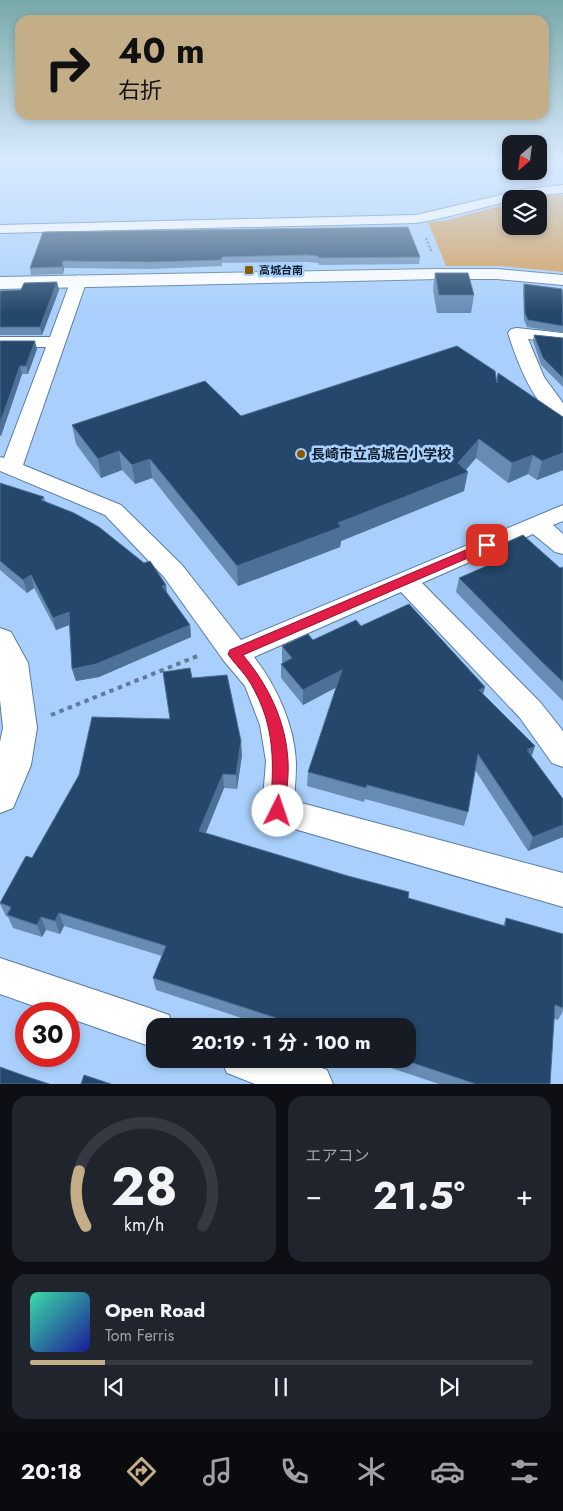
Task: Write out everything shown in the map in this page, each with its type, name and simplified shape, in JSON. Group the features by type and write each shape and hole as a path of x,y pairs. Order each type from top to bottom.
{"street":[{"path":"0,229 416,219 458,212"},
{"path":"0,283 458,274 497,274 563,280"},
{"path":"79,280 57,342 6,465 113,510 173,571 230,649 257,681 275,725 281,761 278,811 563,890"},
{"path":"563,338 517,333 526,362 541,391 563,414"},
{"path":"0,342 57,342"},
{"path":"230,649 405,580 563,512"},
{"path":"536,524 563,546"},
{"path":"405,580 530,710 563,754"},
{"path":"0,640 12,663 20,728 13,765 0,797"},
{"path":"0,976 146,1026"},
{"path":"267,1068 313,1084"}],"path":[{"path":"423,231 434,258"},
{"path":"20,728 230,649"}],"shaded area":[{"path":"479,212 502,212 502,235 547,235 547,212 563,212 563,272 501,266 446,266 428,222 444,221"}],"building":[{"path":"408,227 420,257 319,258 318,256 307,255 222,257 221,260 152,262 63,261 62,267 30,268 43,232"},
{"path":"435,273 468,273 474,295 439,295"},
{"path":"57,282 40,327 0,327 0,291 21,290 24,283"},
{"path":"524,284 562,289 563,326 528,320 525,313"},
{"path":"534,335 563,338 563,378 543,358"},
{"path":"0,341 35,341 26,366 20,366 0,423"},
{"path":"457,346 495,371 497,383 498,373 563,417 563,453 542,461 533,455 512,463 479,439 458,463 468,472 338,523 341,527 237,566 150,459 132,465 119,451 98,459 72,425 205,381 241,416"},
{"path":"0,483 44,497 41,500 74,513 99,527 144,563 150,561 166,585 162,586 190,625 96,664 72,669 69,612 53,618 31,575 23,580 0,561"},
{"path":"523,535 560,568 563,567 563,682 459,578 507,557 496,547"},
{"path":"409,604 485,687 479,690 535,746 527,750 563,799 563,825 533,837 478,754 468,812 367,785 366,788 308,772 342,670 303,690 281,664 292,658 282,646 308,634 313,640 356,620 361,626"},
{"path":"190,668 192,678 227,675 241,741 236,775 223,774 199,831 348,876 409,892 408,898 505,926 506,918 563,934 563,1008 555,1005 550,1084 476,1084 416,1064 416,1018 276,1018 153,978 166,946 59,913 55,921 41,917 37,925 7,915 11,907 0,903 26,856 32,858 79,775 92,717 170,719 163,672"},
{"path":"0,1067 28,1077 49,1084 0,1084"},
{"path":"84,1075 111,1084 81,1084"}],"place":[{"name":"高城台南","path":"249,270"},
{"name":"長崎市立高城台小学校","path":"301,454"}],"route":[{"path":"278,811 281,761 275,725 257,681 234,654 487,545"}]}
